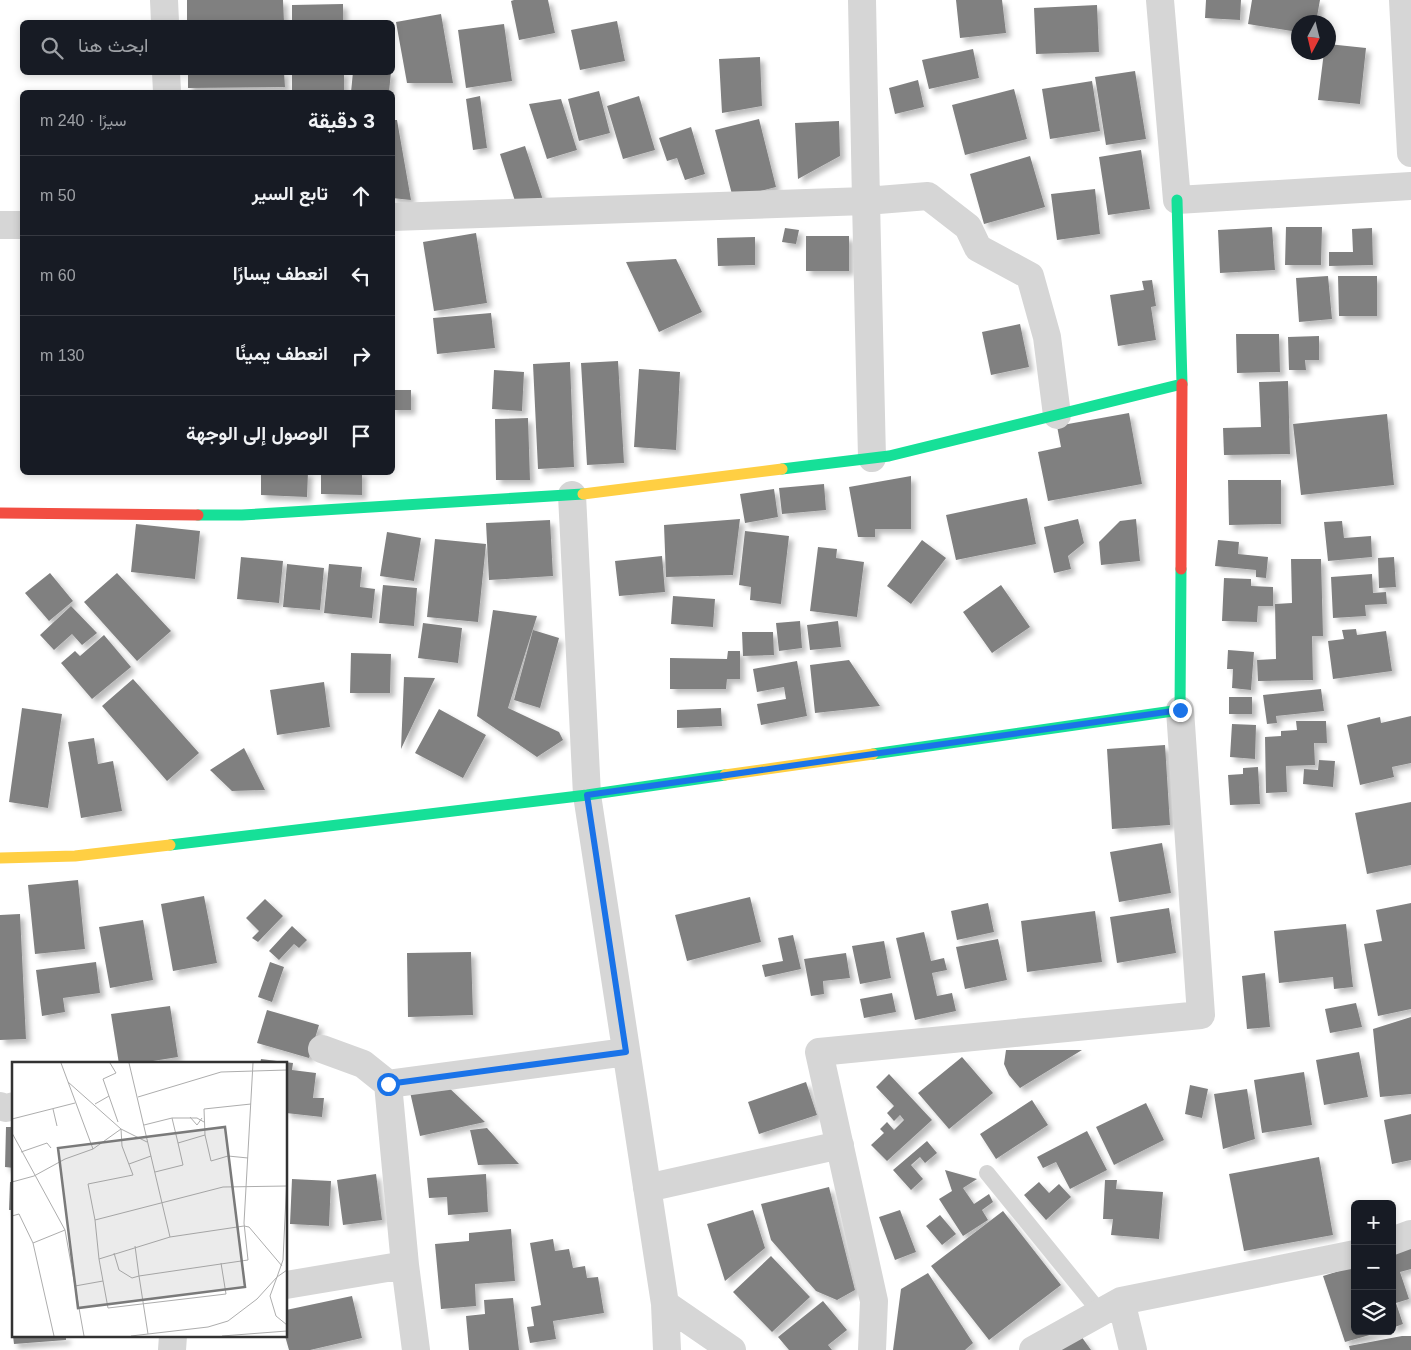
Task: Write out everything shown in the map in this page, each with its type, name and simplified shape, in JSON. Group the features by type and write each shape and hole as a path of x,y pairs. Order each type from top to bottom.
{"street":[{"path":"164,0 165,20"},
{"path":"862,0 872,458"},
{"path":"872,1350 874,1301 819,1052 1201,1015 1180,710 1182,384 1177,200 1160,0"},
{"path":"1403,0 1411,154"},
{"path":"166,75 167,90"},
{"path":"1177,200 1411,186"},
{"path":"395,217 866,200 928,196 968,228 978,248 1030,276 1047,337 1057,415"},
{"path":"0,225 20,225"},
{"path":"0,513 242,516 572,495 889,456 1182,384"},
{"path":"572,495 587,795 665,1304 667,1350"},
{"path":"0,858 75,856 587,795 1180,710"},
{"path":"322,1049 363,1064 388,1084 405,1264 416,1350"},
{"path":"388,1084 626,1052"},
{"path":"0,1106 6,1108 12,1106"},
{"path":"647,1188 840,1145"},
{"path":"1396,1240 1411,1234"},
{"path":"1033,1350 1110,1306 1351,1255"},
{"path":"288,1285 405,1264"},
{"path":"665,1304 732,1350"},
{"path":"1110,1306 1133,1350"}],"lane":[{"path":"987,1173 1110,1306"}],"building":[{"path":"187,0 283,0 284,20 187,20"},
{"path":"548,0 555,33 519,40 511,1"},
{"path":"956,0 1002,0 1006,33 960,38"},
{"path":"1206,0 1241,0 1240,20 1205,18"},
{"path":"1252,0 1320,0 1317,15 1291,15 1291,31 1248,24"},
{"path":"343,4 343,20 292,20 292,5"},
{"path":"1097,5 1099,52 1036,54 1034,8"},
{"path":"441,14 453,83 407,83 396,22"},
{"path":"617,21 625,61 580,70 571,30"},
{"path":"504,24 512,81 466,88 458,30"},
{"path":"1336,45 1366,48 1360,104 1318,100 1323,60 1336,60"},
{"path":"973,49 979,78 929,89 922,60"},
{"path":"760,57 762,106 722,113 719,59"},
{"path":"1135,71 1146,139 1106,145 1095,77"},
{"path":"188,75 284,75 285,87 188,88"},
{"path":"292,75 344,75 344,90 292,90"},
{"path":"353,75 391,75 389,90 351,90"},
{"path":"918,80 924,107 895,114 889,88"},
{"path":"1092,81 1100,131 1050,139 1042,89"},
{"path":"1014,89 1027,139 965,155 952,105"},
{"path":"599,91 610,133 579,141 568,99"},
{"path":"480,96 487,148 473,150 466,99"},
{"path":"639,96 655,150 623,159 607,106"},
{"path":"561,99 577,150 547,159 529,104"},
{"path":"759,119 776,187 733,198 715,130"},
{"path":"395,120 397,120 411,200 395,198"},
{"path":"839,121 840,156 798,179 795,123"},
{"path":"691,127 705,174 685,180 677,158 667,161 659,138"},
{"path":"525,146 543,200 515,201 500,154"},
{"path":"1141,150 1150,209 1108,215 1099,157"},
{"path":"1030,156 1045,207 984,224 970,174"},
{"path":"1095,189 1100,234 1057,240 1051,194"},
{"path":"1272,227 1275,270 1220,273 1218,230"},
{"path":"1286,227 1322,227 1321,265 1285,265"},
{"path":"785,228 799,230 796,244 782,242"},
{"path":"1372,228 1373,265 1329,266 1329,252 1353,252 1352,229"},
{"path":"476,233 487,303 434,311 423,242"},
{"path":"806,236 849,236 849,271 806,271"},
{"path":"755,237 755,265 718,266 717,238"},
{"path":"676,259 702,312 659,332 626,262"},
{"path":"1328,276 1332,319 1299,322 1296,278"},
{"path":"1338,276 1377,276 1377,316 1339,316"},
{"path":"1152,280 1156,306 1151,307 1156,340 1118,346 1110,295 1144,290 1142,281"},
{"path":"491,313 495,348 437,354 433,318"},
{"path":"1020,324 1029,367 991,375 982,332"},
{"path":"1236,334 1279,334 1280,372 1237,373"},
{"path":"1319,336 1319,360 1305,360 1306,370 1289,370 1288,337"},
{"path":"618,361 624,463 587,465 581,363"},
{"path":"570,362 574,467 538,469 533,364"},
{"path":"639,369 680,372 676,450 634,447"},
{"path":"494,370 524,372 522,411 492,409"},
{"path":"1288,381 1290,454 1224,455 1223,428 1261,427 1259,382"},
{"path":"395,390 411,390 411,410 395,410"},
{"path":"1129,413 1142,484 1048,501 1038,452 1061,447 1057,426"},
{"path":"1387,414 1394,485 1301,495 1293,424"},
{"path":"528,418 530,480 496,480 495,419"},
{"path":"261,475 308,475 307,497 261,495"},
{"path":"321,475 362,475 362,495 321,494"},
{"path":"911,476 911,529 875,529 875,537 858,537 849,487"},
{"path":"1228,480 1281,480 1281,524 1229,525"},
{"path":"824,484 826,510 782,514 779,488"},
{"path":"774,489 778,517 745,523 740,494"},
{"path":"1027,498 1036,544 956,560 946,515"},
{"path":"740,519 733,575 666,577 664,525"},
{"path":"1078,519 1084,543 1068,556 1071,569 1054,573 1044,527"},
{"path":"1136,519 1140,561 1101,565 1099,542 1120,521"},
{"path":"550,520 553,576 489,580 486,523"},
{"path":"1342,521 1344,538 1371,536 1372,557 1328,561 1324,522"},
{"path":"136,524 200,531 195,579 131,572"},
{"path":"745,531 789,536 781,604 750,600 751,587 739,585"},
{"path":"387,532 421,538 414,581 380,576"},
{"path":"435,539 486,544 478,622 427,617"},
{"path":"922,540 946,558 911,604 887,586"},
{"path":"1218,540 1239,542 1238,554 1268,557 1266,578 1256,577 1256,570 1215,566"},
{"path":"818,547 837,549 836,558 864,562 857,617 810,611"},
{"path":"662,556 665,592 619,596 615,561"},
{"path":"241,557 283,561 279,603 237,599"},
{"path":"1394,557 1396,587 1379,588 1378,558"},
{"path":"1291,559 1321,559 1323,636 1312,636 1313,680 1258,681 1257,660 1276,659 1275,604 1292,603"},
{"path":"287,564 324,568 320,610 283,607"},
{"path":"329,564 362,567 360,587 375,589 372,618 324,613"},
{"path":"50,573 73,601 49,621 25,593"},
{"path":"117,573 171,631 137,661 84,602"},
{"path":"1372,574 1373,593 1386,592 1387,604 1365,605 1366,616 1333,618 1331,577"},
{"path":"1224,578 1251,579 1251,586 1273,587 1273,606 1258,606 1257,622 1222,621"},
{"path":"383,585 417,588 414,626 379,623"},
{"path":"1001,585 1030,627 992,653 963,612"},
{"path":"673,596 715,599 713,627 671,624"},
{"path":"71,606 97,633 82,645 72,634 54,650 40,635"},
{"path":"493,610 537,616 508,708 559,732 563,740 537,757 477,716"},
{"path":"800,621 802,648 779,651 776,623"},
{"path":"838,621 841,647 810,650 807,625"},
{"path":"423,623 462,628 458,663 418,658"},
{"path":"1356,629 1357,635 1386,631 1392,671 1333,679 1328,641 1344,639 1342,630"},
{"path":"533,630 559,638 540,708 514,700"},
{"path":"742,632 773,632 774,655 743,656"},
{"path":"104,635 131,667 92,699 61,663 75,651 80,656"},
{"path":"1228,650 1254,652 1251,690 1232,688 1233,669 1227,669"},
{"path":"728,651 740,651 740,679 727,679 726,689 670,689 670,658 727,659"},
{"path":"351,653 391,654 390,693 350,693"},
{"path":"849,660 880,706 815,713 810,665"},
{"path":"797,661 807,716 761,725 757,704 786,699 784,687 757,692 753,669"},
{"path":"404,677 435,678 401,749"},
{"path":"133,679 199,753 167,781 102,706"},
{"path":"324,682 330,727 277,735 270,690"},
{"path":"1321,689 1324,711 1276,716 1277,723 1267,724 1263,695"},
{"path":"1229,697 1252,697 1252,714 1229,714"},
{"path":"22,708 62,714 48,808 9,802"},
{"path":"721,708 722,726 677,728 677,710"},
{"path":"439,709 486,735 463,778 415,753"},
{"path":"1411,716 1411,763 1392,767 1394,777 1360,785 1347,725 1380,717 1381,723"},
{"path":"1296,721 1326,721 1327,743 1314,743 1315,765 1286,766 1287,792 1266,793 1265,737 1281,736 1281,731 1297,730"},
{"path":"1232,724 1256,725 1255,759 1230,757"},
{"path":"94,738 98,764 113,761 122,811 81,818 68,742"},
{"path":"1165,745 1170,825 1112,829 1107,749"},
{"path":"244,748 265,790 232,791 210,770"},
{"path":"1319,760 1335,761 1333,787 1303,784 1304,769 1318,770"},
{"path":"1258,767 1260,804 1230,805 1228,775 1243,774 1243,768"},
{"path":"1411,802 1411,865 1367,874 1355,813"},
{"path":"1162,843 1171,893 1119,902 1110,852"},
{"path":"78,880 85,949 35,954 28,885"},
{"path":"204,896 217,963 173,971 161,904"},
{"path":"750,897 761,942 687,961 675,915"},
{"path":"265,899 283,916 258,942 252,938 259,931 246,918"},
{"path":"988,903 994,932 957,940 951,911"},
{"path":"1411,903 1411,1009 1378,1016 1364,944 1382,941 1376,910"},
{"path":"1169,908 1176,953 1117,963 1110,917"},
{"path":"1095,911 1102,962 1027,972 1021,921"},
{"path":"20,914 26,1039 0,1040 0,915"},
{"path":"143,920 153,980 110,988 99,927"},
{"path":"1346,924 1353,987 1334,989 1333,977 1279,983 1274,931"},
{"path":"292,926 307,940 299,948 294,944 279,960 269,951"},
{"path":"924,932 931,961 944,958 947,970 932,973 937,996 952,993 956,1011 915,1020 896,938"},
{"path":"793,935 801,969 765,977 762,965 783,961 778,938"},
{"path":"998,939 1007,980 965,989 956,947"},
{"path":"884,941 891,978 860,984 852,946"},
{"path":"471,952 473,1015 408,1017 407,953"},
{"path":"846,953 850,978 823,981 824,994 811,996 804,959"},
{"path":"96,962 100,993 63,998 65,1012 42,1016 36,970"},
{"path":"270,962 284,967 272,1002 258,997"},
{"path":"1265,973 1270,1027 1247,1029 1242,976"},
{"path":"892,993 896,1012 864,1018 860,999"},
{"path":"1356,1003 1362,1027 1330,1033 1325,1009"},
{"path":"170,1006 178,1057 147,1062 119,1062 111,1014"},
{"path":"267,1010 319,1025 309,1058 257,1043"},
{"path":"1411,1017 1411,1094 1380,1097 1373,1029"},
{"path":"1006,1050 1082,1050 1020,1088 1009,1075 1004,1064"},
{"path":"1359,1052 1368,1097 1324,1105 1316,1060"},
{"path":"962,1057 993,1093 949,1129 918,1093"},
{"path":"261,1059 285,1062 260,1062"},
{"path":"288,1062 293,1063 292,1070 316,1073 313,1098 324,1098 322,1117 288,1113"},
{"path":"1304,1072 1312,1125 1262,1133 1254,1080"},
{"path":"889,1074 932,1120 887,1161 871,1145 884,1133 880,1129 887,1122 894,1130 904,1120 900,1115 894,1121 887,1113 894,1106 876,1087"},
{"path":"806,1082 817,1115 759,1134 748,1102"},
{"path":"445,1084 485,1122 420,1136 410,1092"},
{"path":"1190,1085 1208,1089 1202,1118 1185,1114"},
{"path":"1247,1089 1255,1139 1223,1149 1214,1094"},
{"path":"1032,1100 1048,1125 996,1159 980,1134"},
{"path":"1146,1103 1164,1140 1114,1165 1096,1127"},
{"path":"1411,1114 1411,1160 1392,1164 1384,1120"},
{"path":"6,1127 12,1127 12,1168 5,1167"},
{"path":"487,1128 519,1164 478,1165 470,1130"},
{"path":"1087,1131 1107,1170 1070,1189 1056,1162 1043,1168 1037,1157"},
{"path":"927,1141 937,1153 925,1163 920,1157 911,1165 923,1179 911,1190 893,1170"},
{"path":"1319,1157 1333,1235 1244,1251 1229,1174"},
{"path":"945,1170 977,1179 963,1188 974,1204 989,1194 993,1202 982,1210 988,1220 963,1236 939,1199 952,1191"},
{"path":"376,1174 382,1220 343,1225 337,1180"},
{"path":"486,1174 488,1212 448,1215 447,1197 429,1198 427,1178"},
{"path":"292,1179 331,1181 329,1226 290,1224"},
{"path":"1105,1180 1117,1180 1116,1189 1163,1192 1159,1239 1111,1235 1113,1219 1103,1219"},
{"path":"10,1182 12,1182 12,1210 9,1210"},
{"path":"1039,1182 1049,1193 1059,1184 1071,1197 1046,1220 1024,1195"},
{"path":"829,1187 855,1290 837,1300 816,1291 771,1240 761,1204"},
{"path":"753,1210 765,1248 725,1281 707,1224"},
{"path":"900,1210 916,1252 895,1260 879,1217"},
{"path":"1003,1211 1061,1285 989,1340 931,1266"},
{"path":"940,1215 956,1234 942,1245 926,1226"},
{"path":"511,1229 515,1281 475,1284 476,1306 441,1309 435,1244 469,1241 469,1233"},
{"path":"553,1239 555,1251 569,1249 573,1268 585,1266 587,1278 598,1277 604,1313 553,1321 556,1339 530,1343 527,1327 534,1326 531,1307 541,1305 530,1243"},
{"path":"1411,1248 1411,1269 1400,1272 1409,1299 1396,1303 1396,1290 1396,1253"},
{"path":"771,1256 810,1297 772,1332 733,1292"},
{"path":"1351,1267 1351,1335 1370,1335 1345,1342 1323,1276"},
{"path":"928,1273 973,1343 965,1350 893,1350 901,1289"},
{"path":"352,1296 362,1338 310,1350 289,1350 286,1338 288,1338 288,1310"},
{"path":"513,1298 519,1350 469,1350 466,1316 485,1314 484,1300"},
{"path":"823,1301 847,1330 828,1345 832,1350 789,1350 778,1337"},
{"path":"1396,1303 1403,1324 1396,1327"},
{"path":"1081,1336 1091,1350 1061,1350"},
{"path":"1411,1336 1411,1350 1350,1350 1349,1346"},
{"path":"13,1338 66,1338 66,1340 14,1344"}],"traffic: fast":[{"path":"782,469 889,456 1182,384 1177,200"},
{"path":"198,515 242,515 583,494"},
{"path":"873,754 1180,710 1181,569"},
{"path":"170,845 587,795 725,775"}],"traffic: slow":[{"path":"583,494 782,469"},
{"path":"725,775 873,754"},
{"path":"0,858 75,856 170,845"}],"traffic: jam":[{"path":"1181,569 1182,384"},
{"path":"0,513 198,515"}],"route":[{"path":"388,1084 626,1052 587,795 1180,710"}]}
